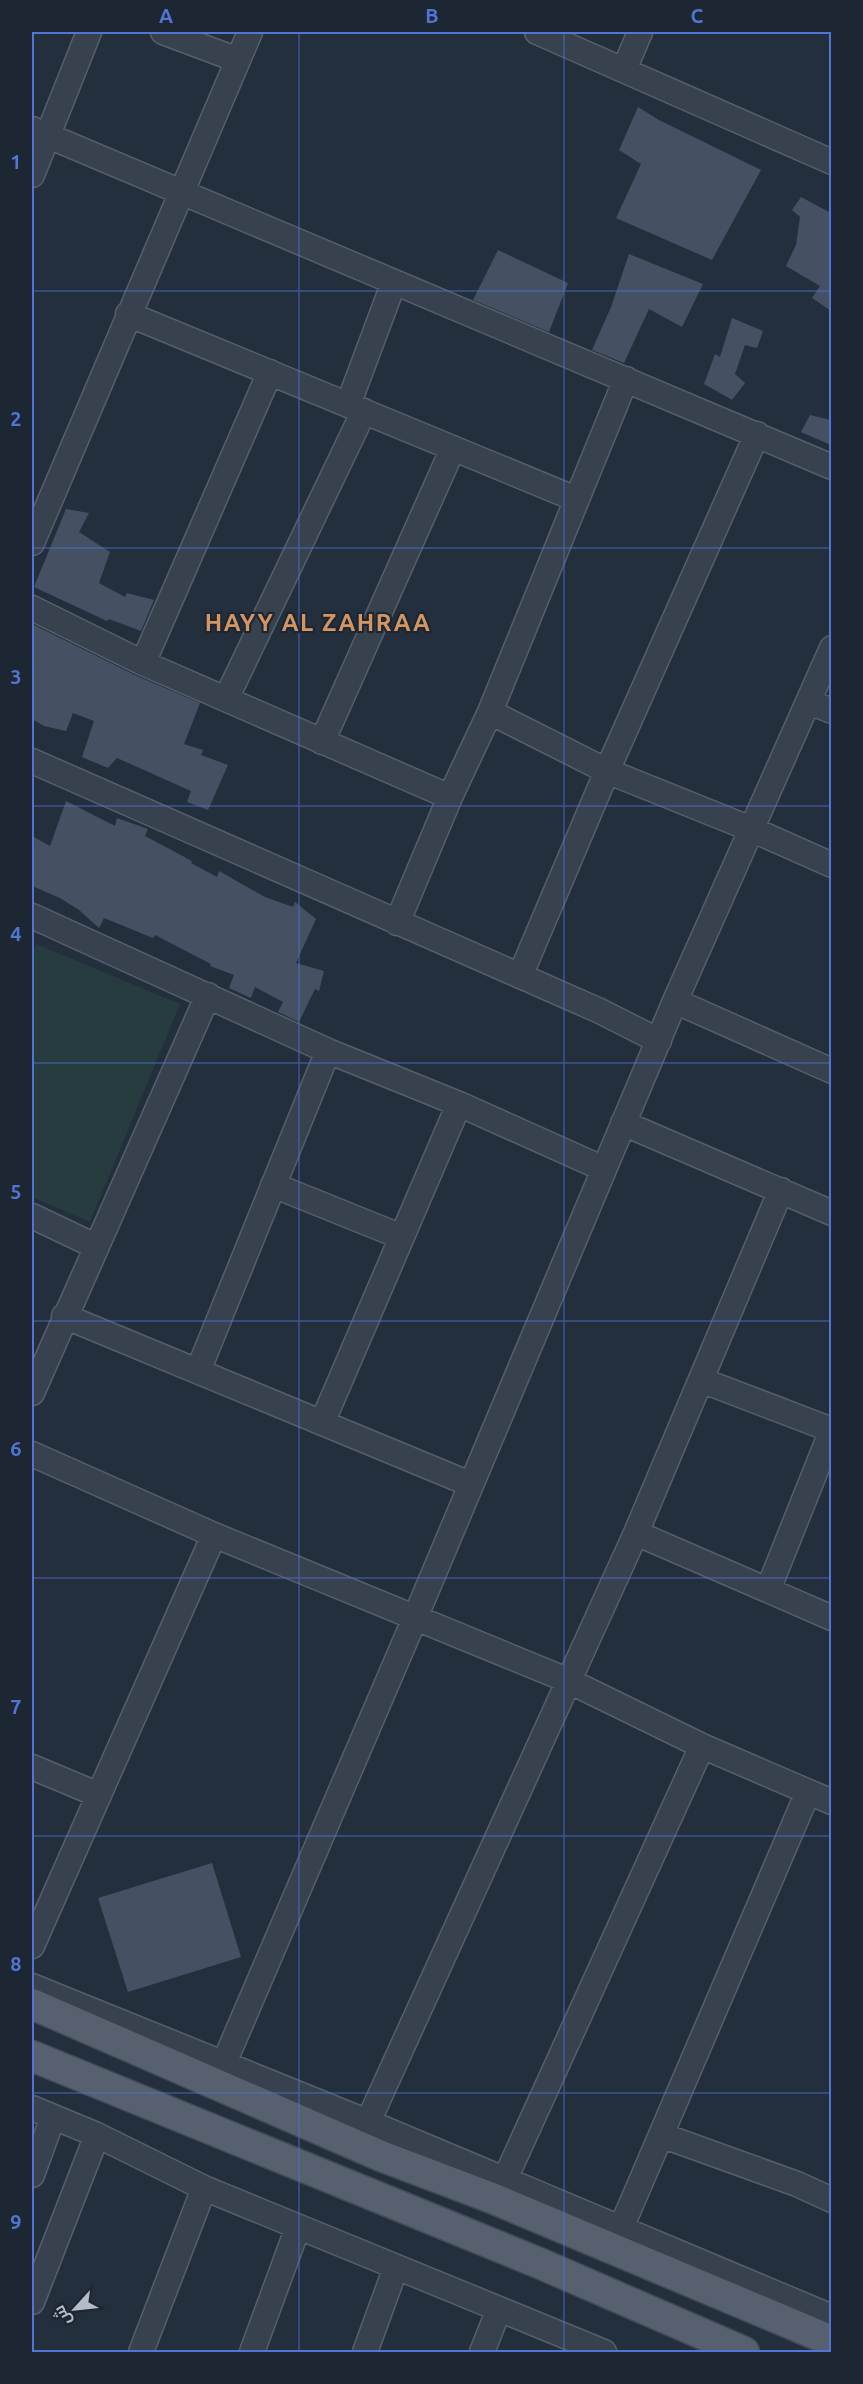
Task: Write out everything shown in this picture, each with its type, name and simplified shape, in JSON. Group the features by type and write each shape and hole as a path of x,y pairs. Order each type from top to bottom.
{"main road":[{"path":"32,2004 381,2137 503,2203 831,2341"},
{"path":"32,2056 528,2259 744,2352"}],"street":[{"path":"32,175 39,133 89,32"},
{"path":"163,32 238,60"},
{"path":"32,543 250,32"},
{"path":"537,32 831,162"},
{"path":"624,70 640,32"},
{"path":"39,133 831,467"},
{"path":"226,699 356,408 394,282"},
{"path":"128,314 576,499"},
{"path":"143,663 270,372"},
{"path":"397,922 450,797 490,712 626,379"},
{"path":"520,976 607,771 757,434"},
{"path":"322,742 453,448"},
{"path":"32,608 143,663 450,797"},
{"path":"224,2063 415,1618 675,1001 831,648"},
{"path":"809,702 831,711"},
{"path":"490,712 607,771 752,829 831,865"},
{"path":"32,761 600,1011 659,1041"},
{"path":"32,918 208,995 328,1051 459,1104 604,1169"},
{"path":"32,1393 64,1316 208,995"},
{"path":"675,1001 831,1071"},
{"path":"198,1371 328,1051"},
{"path":"322,1423 459,1104"},
{"path":"623,1123 831,1213"},
{"path":"273,1185 402,1237"},
{"path":"381,2137 567,1680 636,1533 781,1190"},
{"path":"32,1216 95,1246"},
{"path":"64,1316 470,1484"},
{"path":"701,1380 831,1430 768,1590"},
{"path":"32,1454 214,1535 567,1680 702,1746 831,1802"},
{"path":"636,1533 831,1618"},
{"path":"32,1946 214,1535"},
{"path":"505,2179 702,1746"},
{"path":"32,1767 99,1795"},
{"path":"621,2228 808,1792"},
{"path":"32,1986 224,2063 381,2137 505,2179 831,2317"},
{"path":"32,2175 42,2113 97,2135 204,2188 604,2352"},
{"path":"32,2302 97,2135"},
{"path":"661,2135 797,2184 831,2200"},
{"path":"141,2352 204,2188"},
{"path":"252,2352 298,2227"},
{"path":"365,2352 396,2267"},
{"path":"482,2352 499,2309"}],"green space":[{"path":"36,944 180,1004 90,1222 32,1197 32,954"}],"building":[{"path":"638,107 659,120 761,170 712,260 616,218 641,164 619,150"},
{"path":"801,197 831,213 831,311 812,298 820,286 786,266 796,245 800,217 792,210"},
{"path":"498,250 568,283 549,332 473,300"},
{"path":"629,254 703,284 682,327 649,309 624,363 592,350 611,307"},
{"path":"732,318 763,331 757,348 745,345 735,374 745,383 732,400 704,384 715,354 720,357"},
{"path":"810,415 831,420 831,445 801,432"},
{"path":"66,509 89,513 79,532 110,552 99,583 125,597 127,593 154,600 141,631 109,619 107,621 34,587"},
{"path":"32,624 137,676 200,703 184,744 203,750 201,755 228,765 208,810 187,802 191,791 117,758 108,768 82,757 94,721 73,713 66,731 44,726 32,719"},
{"path":"66,801 115,826 117,818 148,829 145,836 217,877 219,871 265,897 293,907 295,902 316,919 296,963 324,971 319,991 315,989 299,1022 278,1012 283,1002 255,987 251,998 229,988 234,975 210,966 211,964 155,935 153,938 104,918 99,928 79,910 60,898 32,886 32,836 50,846"},
{"path":"212,1863 241,1957 128,1992 98,1898"}],"district":[{"name":"HAYY AL ZAHRAA","path":"318,622"}]}
